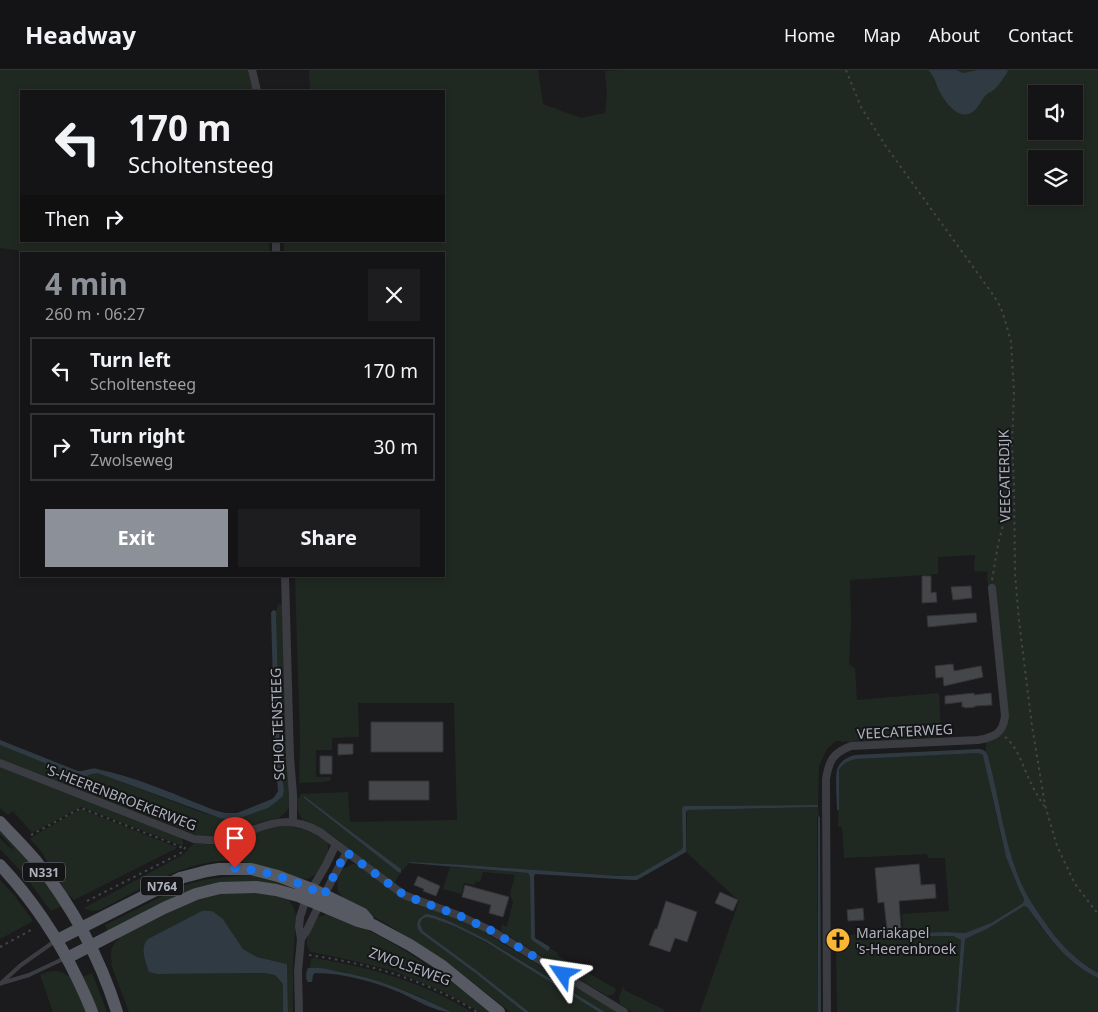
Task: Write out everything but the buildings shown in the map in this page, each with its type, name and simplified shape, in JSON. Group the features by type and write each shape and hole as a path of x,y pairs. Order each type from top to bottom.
{"main road":[{"name":"N331","path":"0,822 36,861 61,894 104,974 117,1012"},
{"name":"N331","path":"0,865 36,909 57,940 92,1012"},
{"name":"ZWOLSEWEG","path":"57,940 180,878 207,870 251,869 278,876 315,897"},
{"name":"ZWOLSEWEG","path":"67,958 196,894 214,889 256,887 315,897 363,914 373,925 410,944 441,965 499,1012"}],"street":[{"path":"252,70 257,90"},
{"name":"SCHOLTENSTEEG","path":"285,577 293,822"},
{"path":"992,588 1005,716 999,732"},
{"name":"VEECATERWEG","path":"827,1012 826,779 831,760 842,749 851,746 978,740 993,736 999,732"},
{"name":"'S-HEERENBROEKERWEG","path":"0,763 190,838 210,841 226,840 262,826 293,822"},
{"path":"293,822 314,828 404,895 460,916 492,931 624,1012"},
{"path":"301,939 307,930 315,897 326,865 336,844"},
{"path":"299,1012 300,917 346,852"}],"lane":[{"path":"0,984 21,965 57,940"},
{"path":"0,984 29,975 67,958"}],"path":[{"name":"VEECATERDIJK","path":"846,70 861,107 880,138 1001,308 1005,320 1011,342 1014,392 1012,444 1015,573 1032,726 1046,808 1057,846 1075,884 1098,914"},
{"path":"992,588 993,569 998,545 1010,496 1014,488"},
{"path":"999,732 1012,744 1030,782 1046,808"},
{"path":"31,835 81,808 179,846 184,850"},
{"path":"87,901 181,853 190,838"},
{"path":"0,947 31,930"},
{"name":"ZWOLSEWEG","path":"299,953 356,963 383,970 430,987 477,1012"}],"shaded area":[{"path":"0,70 248,70 253,90 20,90 20,242 269,242 270,252 20,252 0,248"},
{"path":"309,70 538,70 543,104 581,118 605,113 607,94 605,71 1098,70 1098,973 1073,955 1047,926 1025,891 1011,857 1002,824 989,758 986,752 986,742 1001,734 1008,718 994,585 988,585 988,572 974,571 975,555 938,557 938,574 850,580 849,664 855,668 857,700 939,693 941,737 850,742 836,741 827,749 819,766 818,805 684,806 683,847 681,850 638,875 632,876 410,862 402,871 304,796 304,798 400,873 395,882 392,882 329,833 302,819 298,812 297,798 300,797 300,794 348,792 350,822 457,820 454,703 358,703 359,737 332,738 332,750 316,750 316,777 331,777 331,780 299,783 300,739 295,577 445,577 445,252 284,252 284,242 445,242 445,90 310,90"},
{"path":"928,70 956,70 963,73 978,70 1008,70 994,90 986,95 976,109 964,115 955,111 947,103"},
{"path":"278,604 282,605 290,804 287,811 279,818 264,821 221,836 197,835 0,759 0,745 79,777 100,774 203,813 225,819 235,819 268,808 283,796 284,790 280,759 276,611"},
{"path":"273,610 276,611 280,759 284,790 283,796 268,808 240,818 229,820 220,818 100,774 79,777 0,745 0,740 78,771 94,769 112,772 225,813 237,813 272,799 278,791 275,756 271,613"},
{"path":"982,749 988,756 1009,848 1024,889 1055,936 1074,956 1098,973 1098,978 1066,956 1027,907 1024,906 987,929 965,939 959,1012 956,1012 961,940 953,936 903,935 906,933 965,933 991,923 1023,903 1024,899 1006,857 983,755 979,753 856,759 844,764 839,770 839,810 837,810 836,774 841,762 855,755"},
{"path":"982,753 1006,857 1024,899 1023,903 991,923 965,933 906,933 953,936 961,940 956,1012 837,1012 836,937 903,928 902,914 949,911 945,858 928,858 927,854 844,858 842,827 838,827 839,772 841,767 845,763 856,759"},
{"path":"0,767 180,837 183,841 183,846 81,807 32,833 13,811 8,815 0,808"},
{"path":"304,796 401,869 401,873 304,798"},
{"path":"818,805 818,807 688,810 686,812 686,852 637,880 535,874 535,938 550,947 548,951 531,939 530,877 528,873 409,863 632,876 638,875 681,850 683,847 682,808 684,806"},
{"path":"818,807 818,1012 700,1012 739,901 686,852 687,810"},
{"path":"81,809 177,848 74,900 66,892 41,851 30,839"},
{"path":"818,816 820,817 821,1012 818,1012"},
{"path":"287,826 315,833 327,841 328,853 324,863 310,878 303,879 244,862 207,863 169,875 100,910 91,911 84,908 181,856 195,843 224,844 263,830"},
{"path":"0,829 25,857 62,906 51,911 22,872 0,849 0,838 11,849 13,848 0,834"},
{"path":"352,864 358,865 403,898 455,918 482,931 617,1012 605,1012 503,949 449,921 430,915 420,917 417,924 419,931 524,1012 510,1012 452,966 387,924 345,901 338,891 337,882 341,870"},
{"path":"450,867 528,873 530,877 531,939 548,950 549,948 558,953 557,955 616,989 614,994 607,996 501,931 502,924 507,926 513,902 510,894 515,875 483,872 480,882 476,881 474,885 464,883 461,894 443,889"},
{"path":"249,875 260,876 294,886 292,892 237,884 109,934 105,925 185,885 208,879"},
{"path":"0,880 14,895 33,921 0,939"},
{"path":"257,890 289,900 294,908 296,915 293,1012 288,1012 287,964 257,957 243,949 223,919 149,972 157,974 264,973 275,975 283,984 283,1012 129,1012 111,964 112,949 120,936 199,896"},
{"path":"1024,906 1027,907 1049,938 1066,956 1076,965 1098,978 1098,1012 959,1012 965,939 987,929"},
{"path":"202,911 212,911 223,919 243,949 257,957 287,964 288,1012 283,1012 283,984 275,975 264,973 157,974 149,972 144,950 148,939"},
{"path":"328,914 372,932 413,956 491,1012 480,1012 442,991 391,970 311,952 307,946 310,929 316,919"},
{"path":"427,914 449,921 487,940 605,1012 599,1012 486,942 435,919 427,917 422,919 420,924 423,931 529,1012 524,1012 421,933 417,925 419,919"},
{"path":"427,917 450,925 505,953 599,1012 529,1012 423,931 420,923"},
{"path":"311,959 356,966 396,977 434,992 472,1012 451,1012 421,997 377,981 345,972 310,968"},
{"path":"308,968 318,968 365,977 409,993 451,1012 432,1008 381,985 348,976 315,973 312,982 308,982 306,975"},
{"path":"54,971 61,972 70,977 86,1012 53,1012 40,975"},
{"path":"92,973 107,1012 97,1012 83,977"},
{"path":"623,987 625,988 624,990 665,1010 664,1012 632,1012 620,1004 619,997"}],"place":[{"name":"Mariakapel 's-Heerenbroek","path":"838,940"}],"route":[{"path":"235,868 251,869 278,876 324,895 346,852 404,895 460,916 492,931 563,974"}]}
